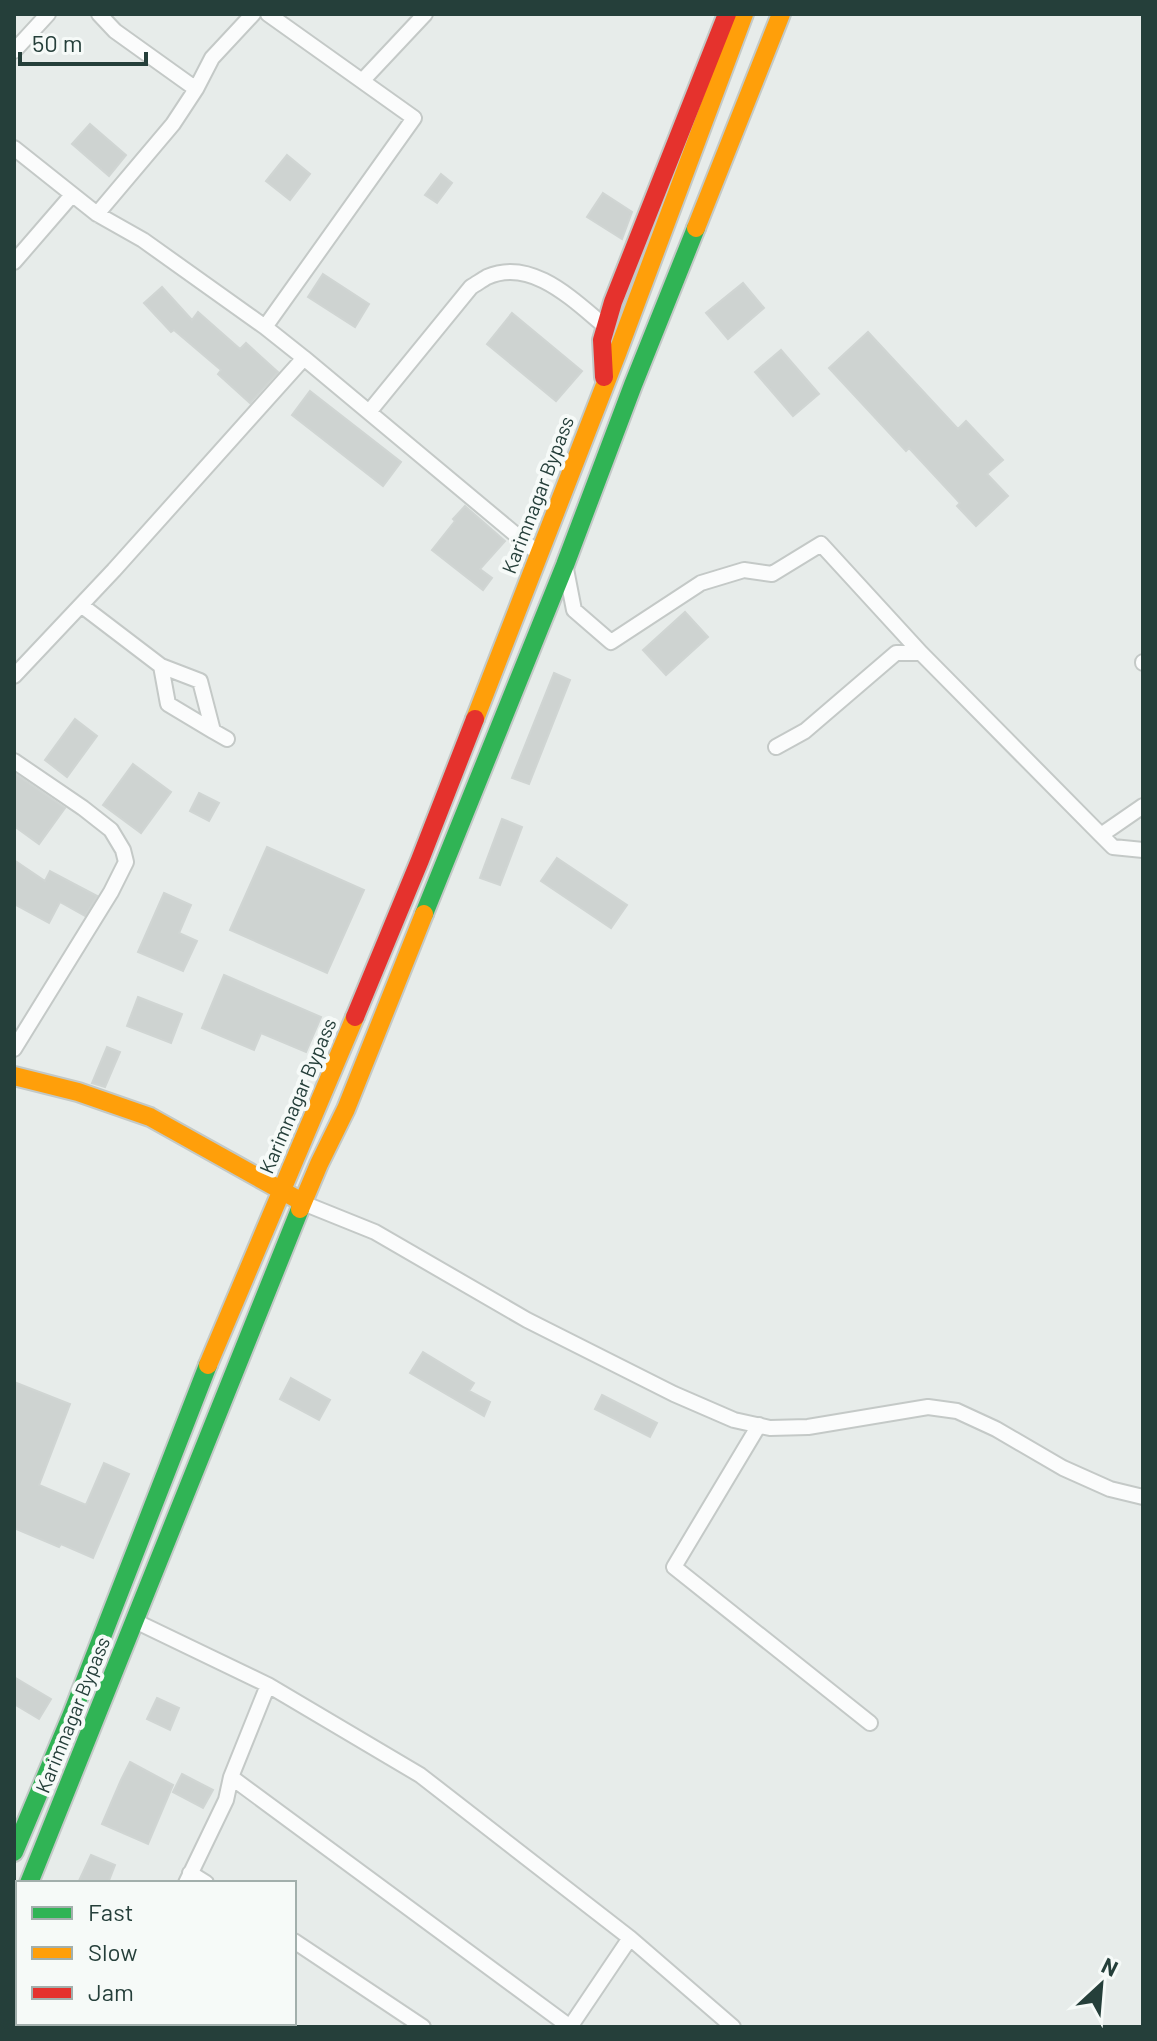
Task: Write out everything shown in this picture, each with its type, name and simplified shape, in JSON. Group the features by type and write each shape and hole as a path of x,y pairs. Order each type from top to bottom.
{"main road":[{"path":"604,388 602,340 613,302 727,14"},
{"name":"Karimnagar Bypass","path":"14,1852 21,1814 126,1580 205,1372 420,860 604,388 744,14"},
{"name":"Karimnagar Bypass","path":"30,1881 565,565 781,14"},
{"path":"14,1076 78,1092 150,1117 303,1203"}],"street":[{"path":"14,51 48,14"},
{"path":"99,14 115,31 196,89"},
{"path":"97,214 173,124 212,58 253,14"},
{"path":"265,327 414,118 268,14"},
{"path":"363,80 425,14"},
{"path":"14,148 97,214 151,245 265,327 539,554"},
{"path":"14,262 72,195"},
{"path":"369,412 471,287 490,276 511,272 555,286 606,327"},
{"path":"14,676 304,358"},
{"path":"565,565 574,610 611,642 701,583 744,570 772,574 821,544 921,653 1113,847 1143,850"},
{"path":"81,605 161,666 200,681 220,735 168,704 161,666"},
{"path":"776,747 805,731 896,653 921,653"},
{"path":"14,761 111,830 126,862 111,892 14,1049"},
{"path":"1101,835 1143,806"},
{"path":"303,1203 375,1232 527,1320 674,1394 734,1420 770,1428 808,1427 928,1407 957,1411 996,1429 1063,1468 1110,1489 1143,1497"},
{"path":"759,1425 674,1567 870,1723"},
{"path":"135,1621 268,1685 420,1775 630,1938 733,2027"},
{"path":"188,1878 226,1800 231,1777 268,1685"},
{"path":"231,1777 570,2027 630,1938"},
{"path":"296,1942 423,2027"}],"building":[{"path":"90,124 126,155 109,176 72,144"},
{"path":"287,155 310,174 290,200 266,181"},
{"path":"441,174 452,183 437,203 425,195"},
{"path":"603,193 632,212 622,239 587,217"},
{"path":"323,274 369,304 355,327 308,297"},
{"path":"743,283 764,308 728,339 706,313"},
{"path":"162,287 192,320 198,312 240,349 246,343 278,372 250,403 218,374 221,370 174,330 171,332 144,303"},
{"path":"512,313 582,371 556,401 487,344"},
{"path":"868,332 958,429 966,421 1003,460 987,474 1008,496 976,526 957,506 960,503 909,448 906,451 829,368"},
{"path":"781,350 819,394 793,416 755,372"},
{"path":"310,391 401,462 383,486 292,415"},
{"path":"465,506 505,541 480,569 492,578 483,590 432,550"},
{"path":"685,612 708,637 666,675 643,650"},
{"path":"554,673 570,680 529,784 512,778"},
{"path":"75,719 97,736 67,777 45,760"},
{"path":"133,764 171,792 141,833 103,805"},
{"path":"14,773 65,808 39,844 14,826"},
{"path":"199,793 219,803 209,821 190,811"},
{"path":"502,819 522,827 500,885 480,878"},
{"path":"267,847 364,890 327,973 230,930"},
{"path":"557,858 627,905 611,928 541,881"},
{"path":"14,860 45,881 50,871 97,896 85,916 60,902 49,923 14,904"},
{"path":"164,893 191,905 179,933 197,941 183,971 138,952"},
{"path":"224,975 321,1017 306,1052 261,1033 254,1050 202,1028"},
{"path":"138,997 182,1014 171,1043 127,1026"},
{"path":"107,1047 120,1052 105,1087 92,1083"},
{"path":"423,1352 474,1383 469,1391 490,1402 484,1416 410,1373"},
{"path":"291,1378 330,1400 319,1420 280,1399"},
{"path":"14,1382 70,1404 39,1485 86,1505 104,1463 129,1474 93,1558 14,1528"},
{"path":"602,1395 657,1423 650,1437 595,1409"},
{"path":"14,1677 51,1699 39,1719 14,1704"},
{"path":"157,1698 179,1708 170,1730 147,1719"},
{"path":"130,1762 173,1785 148,1844 102,1824"},
{"path":"182,1774 213,1790 203,1808 173,1792"},
{"path":"91,1855 115,1865 109,1881 79,1881"}],"traffic: fast":[{"path":"424,914 565,565 696,228"},
{"path":"30,1881 300,1209"},
{"path":"14,1852 72,1714 208,1365"},
{"path":"14,1919 16,1914"}],"traffic: slow":[{"path":"475,719 617,354 744,14"},
{"path":"696,228 781,14"},
{"path":"300,1209 346,1109 424,914"},
{"path":"208,1365 355,1017"},
{"path":"14,1076 78,1092 150,1117 295,1198"}],"traffic: jam":[{"path":"604,377 602,340 613,302 727,14"},
{"path":"355,1017 475,719"}]}
